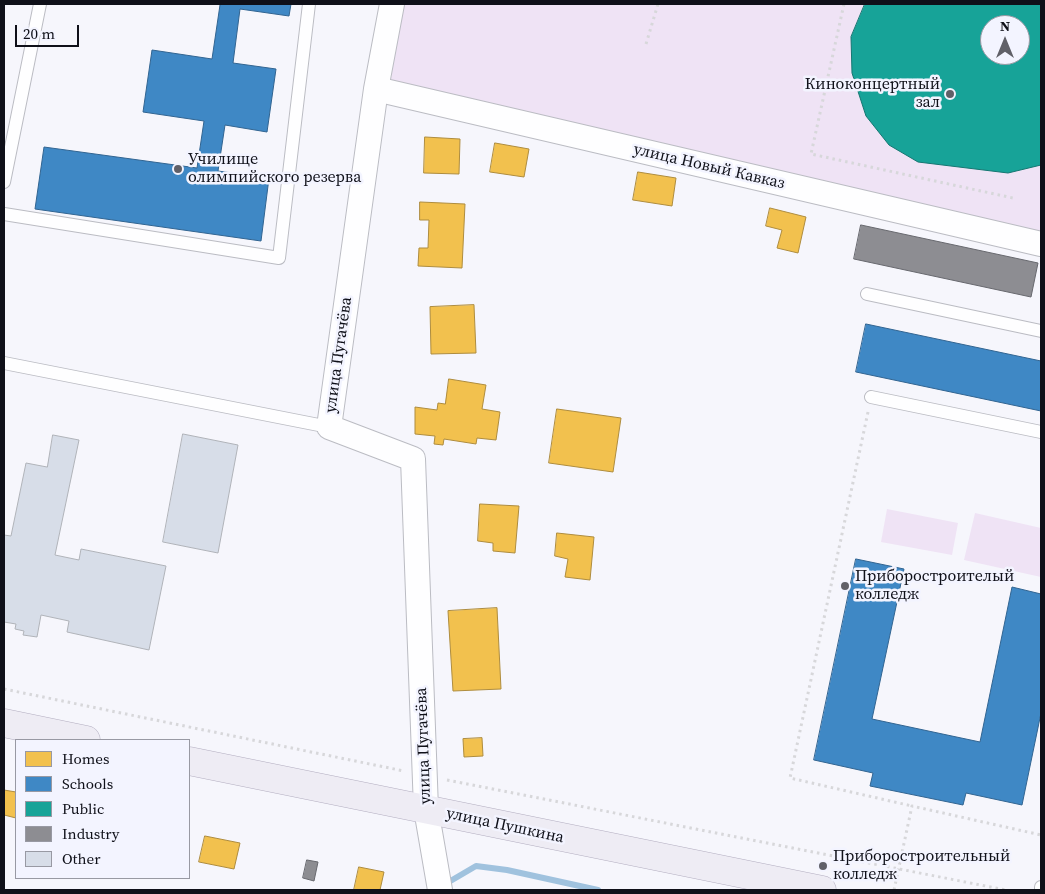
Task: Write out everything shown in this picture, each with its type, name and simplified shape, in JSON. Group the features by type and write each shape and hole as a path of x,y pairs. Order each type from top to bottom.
{"main road":[{"path":"4,723 81,739"},
{"name":"улица Пушкина","path":"190,761 822,890"}],"street":[{"name":"улица Пугачёва","path":"392,4 376,89 329,427 413,459 426,810 440,890"},
{"name":"улица Новый Кавказ","path":"376,89 1041,244"}],"lane":[{"path":"4,182 40,4"},
{"path":"4,214 279,258 309,4"},
{"path":"866,294 1041,331"},
{"path":"4,363 329,427"},
{"path":"871,397 1041,432"}],"path":[{"path":"646,44 658,4"},
{"path":"844,4 811,154 1013,198"},
{"path":"871,397 790,778 1041,835"},
{"path":"4,689 898,871 1006,890"},
{"path":"894,890 912,806"}],"shaded area":[{"path":"403,4 1041,4 1041,240 390,85"},
{"path":"887,509 958,523 952,555 881,542"},
{"path":"975,513 1041,528 1041,577 964,560"}],"building: Homes":[{"path":"425,137 460,139 459,174 424,173"},
{"path":"495,143 529,149 524,177 490,172"},
{"path":"638,172 676,178 672,206 633,200"},
{"path":"420,202 465,204 462,268 418,266 419,248 428,248 429,220 420,220"},
{"path":"770,208 806,217 798,253 777,248 782,230 766,226"},
{"path":"474,305 476,353 431,354 430,307"},
{"path":"449,379 486,385 482,409 500,412 496,440 477,438 476,444 444,439 443,445 434,444 435,436 415,434 415,407 437,410 438,403 445,404"},
{"path":"557,409 621,418 613,472 549,463"},
{"path":"480,504 519,506 515,553 493,551 493,543 478,541"},
{"path":"557,533 594,537 590,580 565,577 568,559 555,556"},
{"path":"497,608 501,689 453,691 448,611"},
{"path":"482,738 483,756 464,757 463,739"},
{"path":"4,790 15,792 15,818 4,815"},
{"path":"205,836 240,843 234,869 199,862"},
{"path":"359,867 384,872 380,890 354,890"}],"building: Schools":[{"path":"213,4 291,4 289,16 240,9 233,63 276,69 267,132 225,125 218,171 269,178 261,241 35,209 44,147 197,168 204,121 143,112 152,50 212,59 220,5"},
{"path":"866,324 1041,361 1041,411 856,372"},
{"path":"856,559 904,569 872,719 980,742 1012,587 1041,594 1041,713 1022,805 966,793 963,805 870,786 873,773 814,760"}],"building: Public":[{"name":"Киноконцертный зал","path":"865,4 1041,4 1041,165 1008,173 918,162 889,145 866,116 852,73 851,37"}],"building: Industry":[{"path":"861,225 1038,263 1031,297 854,259"},
{"path":"307,860 318,862 314,881 303,878"}],"building: Other":[{"path":"183,434 238,445 218,553 163,542"},
{"path":"53,435 79,440 55,555 79,560 81,549 166,566 149,650 67,632 69,621 41,615 37,637 23,635 24,631 15,629 16,624 4,622 4,535 11,536 26,463 47,467"}],"waterway":[{"path":"447,883 476,866 507,870 598,890"}],"place":[{"name":"Киноконцертный зал","path":"950,94"},
{"name":"Училище олимпийского резерва","path":"178,169"},
{"name":"Приборостроителый колледж","path":"845,586"},
{"name":"Приборостроительный колледж","path":"823,866"}]}
